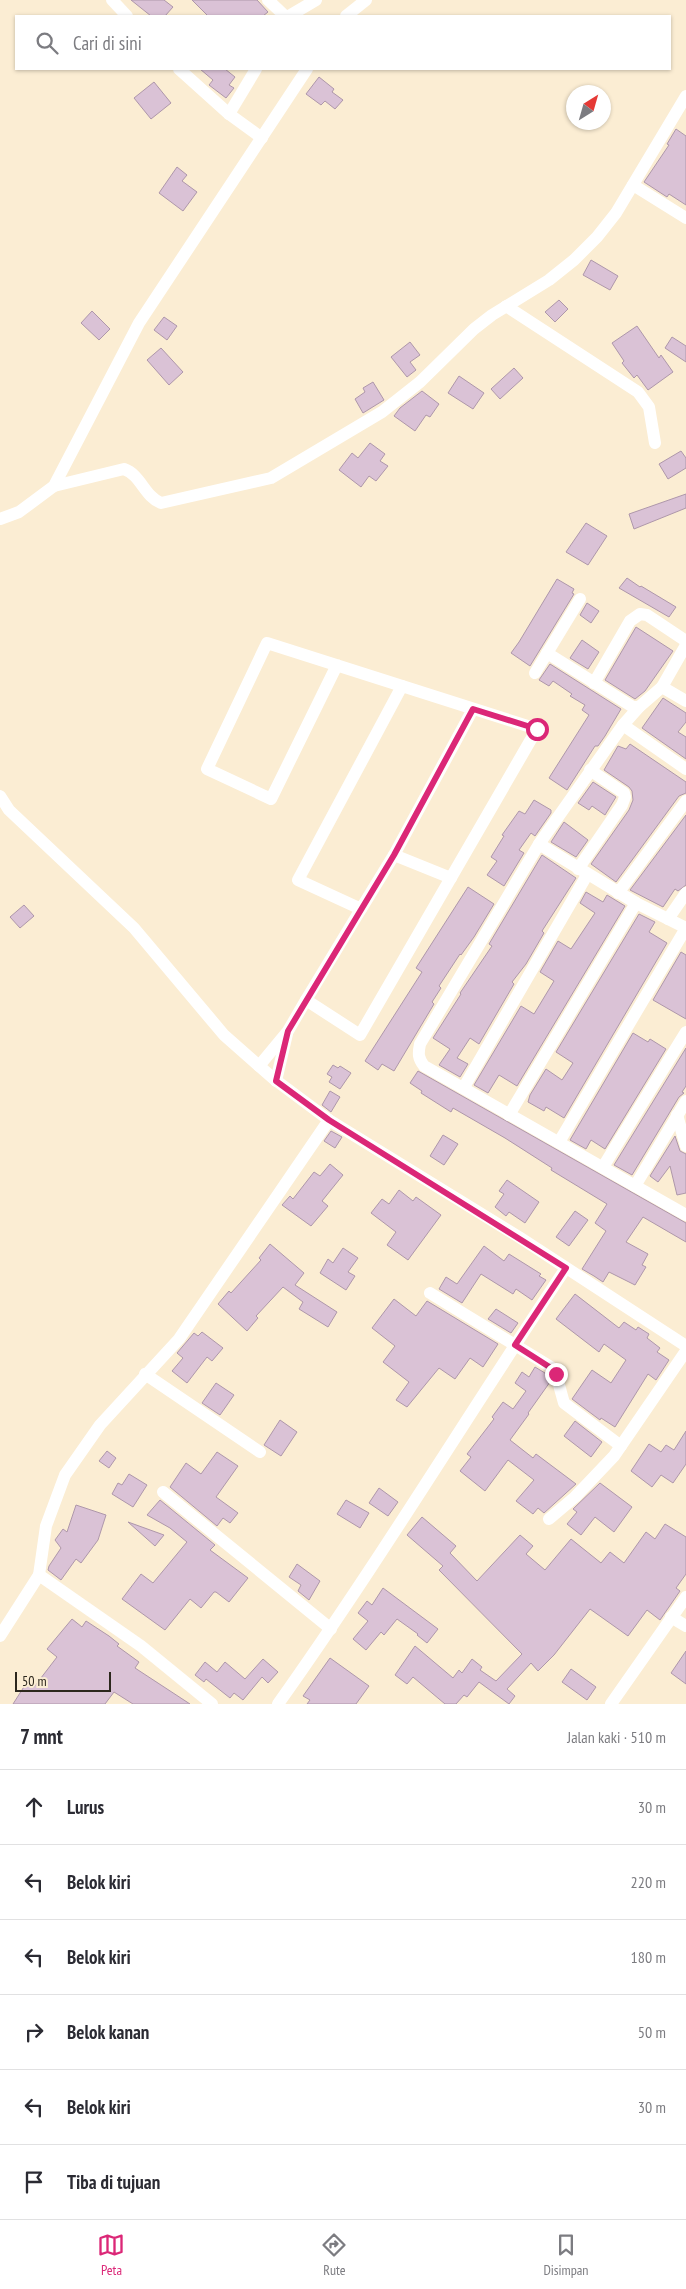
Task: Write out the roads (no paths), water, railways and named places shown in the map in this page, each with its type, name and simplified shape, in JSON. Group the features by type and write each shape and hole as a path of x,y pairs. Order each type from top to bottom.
{"street":[{"path":"112,0 126,15"},
{"path":"268,0 284,15"},
{"path":"291,15 316,0"},
{"path":"347,15 366,0"},
{"path":"180,70 229,114 262,138"},
{"path":"229,114 255,70"},
{"path":"54,486 139,323 306,70"},
{"path":"0,519 19,512 54,486 124,468 132,472 148,494 161,503 271,478 382,412 420,382 474,329 506,306 526,296 574,260 597,238 633,184 685,99"},
{"path":"633,184 686,218"},
{"path":"506,306 638,392 649,407 655,443"},
{"path":"535,673 580,599"},
{"path":"594,683 630,621 640,614 647,615 686,642"},
{"path":"306,1000 360,1035 537,729 473,709 337,665 268,643 207,768 271,798 337,665"},
{"path":"686,646 662,687 623,724 539,844 420,1044 418,1059 424,1066 464,1087 509,1115 686,1215"},
{"path":"547,653 633,707 639,707"},
{"path":"361,909 298,880 402,686"},
{"path":"662,687 686,701"},
{"path":"259,1066 288,1031 394,855 473,709"},
{"path":"623,724 686,769"},
{"path":"464,1087 582,872 622,805 625,797 624,793 590,770"},
{"path":"0,796 9,810 134,928 224,1035 276,1081 329,1120 566,1268 686,1346"},
{"path":"618,893 686,801"},
{"path":"539,844 618,893 686,928 559,1142"},
{"path":"394,855 450,878"},
{"path":"668,919 686,893"},
{"path":"509,1115 636,903"},
{"path":"276,1081 288,1031"},
{"path":"603,1167 686,1032"},
{"path":"635,1186 686,1101"},
{"path":"677,1116 686,1146"},
{"path":"0,1636 39,1575 46,1526 65,1475 100,1425 179,1339 329,1120"},
{"path":"278,1704 331,1629 566,1268"},
{"path":"430,1294 551,1368 556,1374 564,1403 621,1446"},
{"path":"549,1519 574,1497 621,1446 686,1351"},
{"path":"145,1374 260,1452"},
{"path":"164,1492 331,1629"},
{"path":"39,1575 141,1646 212,1704"},
{"path":"611,1704 686,1597"},
{"path":"670,1618 686,1626"}]}
